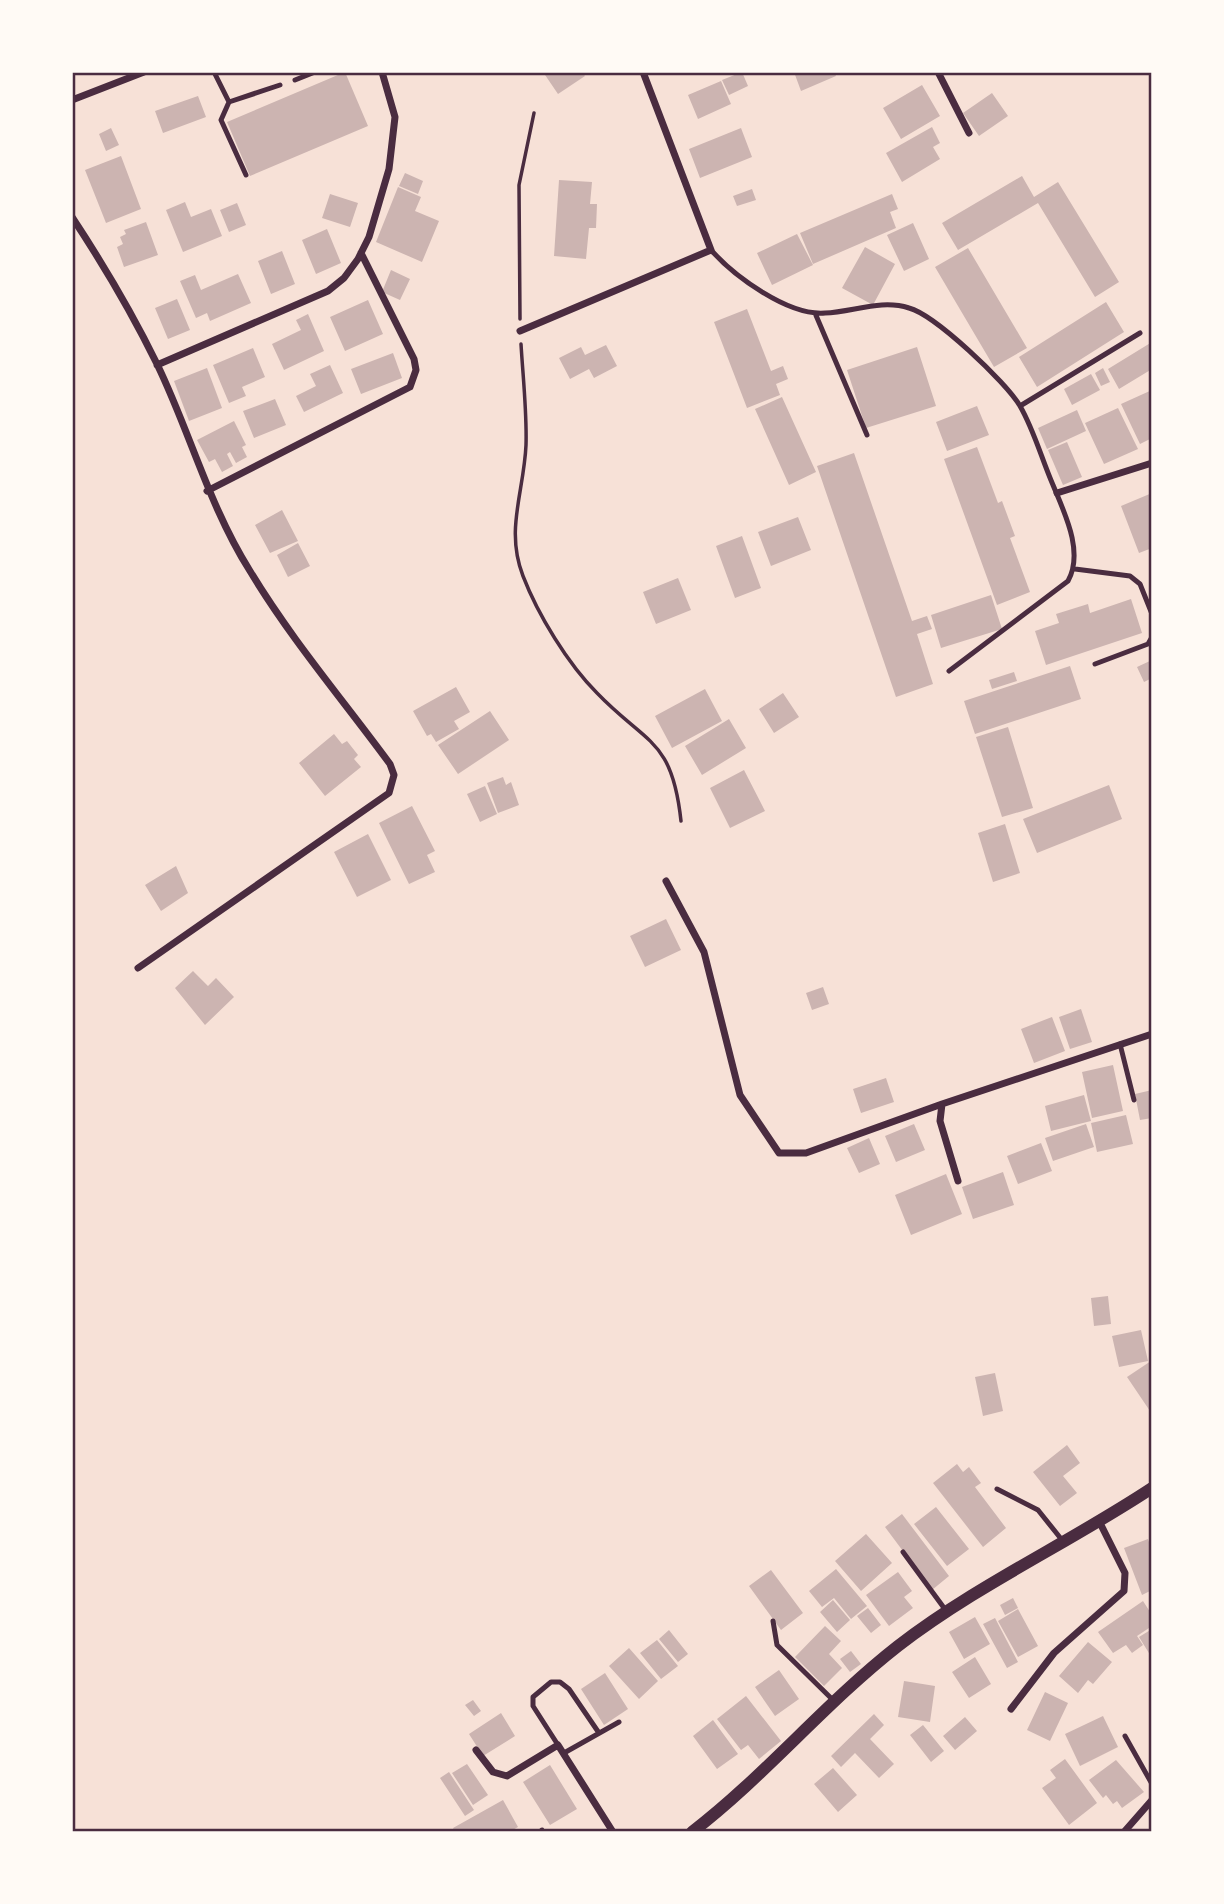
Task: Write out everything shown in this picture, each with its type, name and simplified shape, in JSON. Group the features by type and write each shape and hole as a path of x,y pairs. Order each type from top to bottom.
{"street":[{"path":"72,100 145,72"},
{"path":"157,365 328,291 344,278 369,237 386,180 394,138 393,100 382,72"},
{"path":"520,331 711,250 643,72"},
{"path":"938,72 969,133"},
{"path":"72,217 105,267 157,365 207,491 249,571 316,668 390,764 394,775 389,793 138,968"},
{"path":"207,491 410,387 416,370 414,359 361,253"},
{"path":"1057,494 1152,463"},
{"path":"666,881 704,952 740,1095 779,1153 806,1153 942,1104 1152,1034"},
{"path":"942,1104 940,1121 958,1181"},
{"path":"692,1832 898,1646 947,1612 1100,1522 1152,1488"},
{"path":"1011,1709 1054,1653 1124,1591 1125,1573 1100,1522"},
{"path":"476,1749 493,1772 507,1776 558,1745 613,1832"},
{"path":"1124,1832 1152,1800"}],"lane":[{"path":"214,72 229,102"},
{"path":"295,80 315,72"},
{"path":"246,175 221,120 229,102 280,85"},
{"path":"711,250 729,270 799,310 815,313 884,305 908,307 923,313 999,382 1020,406 1072,537 1075,569 1068,581 948,671"},
{"path":"815,313 867,435"},
{"path":"1020,406 1140,333"},
{"path":"1075,569 1130,576 1140,584 1152,614"},
{"path":"1095,664 1148,644 1152,637"},
{"path":"1120,1044 1134,1100"},
{"path":"998,1489 1038,1510 1051,1523 1064,1543"},
{"path":"903,1552 947,1612"},
{"path":"773,1621 778,1645 835,1702"},
{"path":"558,1745 533,1706 533,1697 551,1682 560,1682 569,1689 599,1733"},
{"path":"564,1753 618,1722"},
{"path":"1125,1736 1152,1784"}],"path":[{"path":"534,113 519,185 520,331 526,445 513,531 514,551 567,657 597,693 654,742 666,757 678,793 681,821"}],"building":[{"path":"345,72 368,126 250,176 227,122"},
{"path":"543,72 582,72 585,76 558,94"},
{"path":"742,72 748,86 729,95 722,80"},
{"path":"794,72 834,72 836,76 801,91"},
{"path":"721,81 731,104 698,119 688,95"},
{"path":"922,85 940,116 901,139 883,108"},
{"path":"992,93 1008,116 979,136 963,113"},
{"path":"198,96 206,117 163,133 155,111"},
{"path":"932,127 940,143 933,147 940,159 902,182 886,153"},
{"path":"111,128 119,145 106,151 99,134"},
{"path":"741,128 752,157 700,178 689,149"},
{"path":"121,156 141,209 106,223 85,170"},
{"path":"405,173 423,181 418,194 399,186"},
{"path":"1022,176 1034,197 1058,182 1119,282 1095,297 1038,203 958,250 942,223"},
{"path":"559,180 592,182 590,204 597,204 596,228 589,228 586,259 554,256"},
{"path":"398,187 421,197 415,211 439,221 422,262 376,242"},
{"path":"752,189 756,200 737,206 733,196"},
{"path":"330,194 358,203 350,227 322,218"},
{"path":"892,194 898,209 890,212 896,228 813,264 800,233"},
{"path":"185,202 191,217 211,209 222,236 183,252 166,210"},
{"path":"237,203 246,225 229,232 220,210"},
{"path":"146,222 158,255 124,267 117,247 123,244 120,237 126,234 124,230"},
{"path":"913,223 929,259 904,271 887,235"},
{"path":"327,229 341,263 316,274 302,240"},
{"path":"797,234 813,265 772,285 757,253"},
{"path":"865,247 895,264 873,305 842,288"},
{"path":"968,248 1027,348 994,367 935,267"},
{"path":"282,251 295,284 271,294 258,261"},
{"path":"391,270 410,279 400,300 382,292"},
{"path":"238,274 251,303 210,321 207,313 196,318 180,281 195,275 201,290"},
{"path":"177,299 190,330 168,339 155,308"},
{"path":"368,300 383,334 345,351 330,317"},
{"path":"1106,302 1124,332 1037,387 1019,357"},
{"path":"747,309 771,371 783,366 788,379 776,384 780,395 747,408 714,322"},
{"path":"308,314 324,351 284,370 272,344 301,330 296,320"},
{"path":"1152,342 1152,369 1119,389 1108,369"},
{"path":"606,345 617,366 594,378 589,369 570,379 559,358 581,347 585,355"},
{"path":"917,347 936,406 866,428 847,370"},
{"path":"253,348 265,377 242,387 246,396 229,403 213,365"},
{"path":"393,353 402,378 361,394 351,369"},
{"path":"330,365 343,393 304,412 296,396 316,386 310,374"},
{"path":"207,368 222,408 189,421 174,381"},
{"path":"1103,368 1110,382 1101,386 1095,373"},
{"path":"1091,374 1100,390 1072,405 1064,389"},
{"path":"1152,390 1152,438 1140,444 1121,404"},
{"path":"782,397 816,472 789,485 755,409"},
{"path":"275,399 286,425 254,438 243,411"},
{"path":"977,406 989,435 947,451 936,422"},
{"path":"1118,408 1138,449 1104,464 1085,423"},
{"path":"1077,410 1086,431 1047,449 1038,428"},
{"path":"234,421 246,445 242,447 247,457 236,463 230,452 227,454 233,466 222,472 215,459 209,462 197,440"},
{"path":"1067,442 1082,477 1063,485 1048,450"},
{"path":"977,447 998,503 1002,501 1015,536 1010,538 1030,592 997,605 944,459"},
{"path":"854,453 912,621 927,616 932,629 917,634 933,684 896,697 817,466"},
{"path":"1152,493 1152,548 1139,553 1121,506"},
{"path":"282,510 298,541 270,553 255,525"},
{"path":"798,517 811,550 771,566 758,532"},
{"path":"742,536 761,588 735,598 716,546"},
{"path":"298,543 310,566 288,577 277,555"},
{"path":"678,578 691,610 656,624 643,592"},
{"path":"991,595 1002,629 941,648 931,615"},
{"path":"1131,599 1142,633 1046,665 1035,631 1059,623 1056,614 1088,604 1090,613"},
{"path":"1152,660 1152,678 1144,682 1137,667"},
{"path":"1070,666 1081,699 975,734 964,701"},
{"path":"1014,672 1017,681 992,689 989,680"},
{"path":"456,687 470,712 454,721 459,729 436,742 431,734 427,736 413,711"},
{"path":"705,689 722,721 672,748 655,716"},
{"path":"783,693 799,717 774,733 759,709"},
{"path":"490,711 509,740 458,774 438,745"},
{"path":"729,719 746,748 702,775 685,746"},
{"path":"1008,727 1033,808 1002,817 976,737"},
{"path":"334,734 342,744 347,741 358,755 354,759 361,767 325,796 299,763"},
{"path":"744,770 765,811 730,828 710,788"},
{"path":"503,777 506,785 511,782 519,805 498,813 487,783"},
{"path":"1109,785 1122,819 1037,853 1023,819"},
{"path":"485,786 497,814 480,822 467,794"},
{"path":"412,806 435,851 427,855 435,872 409,884 379,823"},
{"path":"1005,824 1020,873 993,882 978,833"},
{"path":"368,834 391,880 357,897 334,852"},
{"path":"176,866 188,893 161,911 145,885"},
{"path":"666,919 681,950 645,967 630,936"},
{"path":"193,971 208,986 216,978 234,997 205,1025 175,988"},
{"path":"823,987 829,1004 812,1010 806,993"},
{"path":"1081,1009 1092,1042 1070,1049 1059,1017"},
{"path":"1052,1017 1065,1051 1034,1063 1021,1029"},
{"path":"1113,1065 1123,1111 1092,1118 1082,1072"},
{"path":"886,1078 894,1102 861,1113 853,1089"},
{"path":"1152,1090 1152,1118 1140,1120 1135,1094"},
{"path":"1084,1095 1091,1121 1051,1131 1045,1106"},
{"path":"1126,1115 1133,1144 1097,1152 1091,1123"},
{"path":"914,1124 925,1150 896,1162 885,1136"},
{"path":"1086,1124 1094,1147 1053,1161 1045,1138"},
{"path":"869,1138 880,1164 859,1173 847,1148"},
{"path":"1041,1143 1052,1171 1018,1184 1007,1156"},
{"path":"1003,1172 1014,1205 973,1219 962,1187"},
{"path":"946,1174 962,1214 911,1235 895,1195"},
{"path":"1108,1296 1111,1324 1094,1326 1091,1298"},
{"path":"1141,1330 1148,1361 1119,1367 1112,1336"},
{"path":"1151,1361 1152,1363 1152,1414 1127,1377"},
{"path":"995,1373 1003,1411 983,1416 975,1377"},
{"path":"1067,1445 1080,1463 1063,1476 1077,1493 1060,1506 1033,1472"},
{"path":"957,1464 963,1472 969,1467 981,1483 975,1487 1006,1528 983,1547 933,1483"},
{"path":"936,1507 969,1549 947,1566 914,1524"},
{"path":"902,1514 949,1576 932,1590 885,1527"},
{"path":"866,1534 892,1563 861,1591 835,1561"},
{"path":"1148,1539 1152,1551 1152,1590 1142,1595 1124,1548"},
{"path":"836,1569 867,1606 851,1619 834,1598 822,1607 809,1591"},
{"path":"771,1570 803,1613 781,1630 749,1586"},
{"path":"898,1572 912,1591 904,1597 913,1608 889,1626 866,1595"},
{"path":"1013,1598 1018,1608 1005,1615 1000,1605"},
{"path":"833,1600 850,1620 837,1632 820,1612"},
{"path":"1143,1601 1152,1615 1152,1626 1137,1636 1143,1645 1132,1653 1126,1645 1113,1653 1098,1632"},
{"path":"868,1608 881,1625 871,1633 857,1616"},
{"path":"1018,1609 1038,1646 1018,1657 998,1621"},
{"path":"975,1617 990,1644 964,1659 949,1632"},
{"path":"995,1618 1018,1662 1007,1668 983,1624"},
{"path":"825,1626 841,1641 829,1654 842,1668 824,1686 795,1657"},
{"path":"1152,1629 1152,1658 1139,1637"},
{"path":"669,1630 688,1654 678,1662 659,1639"},
{"path":"657,1640 678,1666 661,1679 640,1653"},
{"path":"1088,1642 1112,1662 1093,1684 1088,1680 1078,1693 1059,1676"},
{"path":"629,1648 658,1681 639,1699 609,1666"},
{"path":"851,1651 861,1664 850,1672 840,1659"},
{"path":"975,1657 991,1684 969,1698 952,1672"},
{"path":"779,1670 799,1699 775,1716 755,1687"},
{"path":"605,1673 628,1709 604,1725 581,1689"},
{"path":"904,1681 935,1686 930,1722 898,1717"},
{"path":"1045,1692 1068,1703 1050,1741 1027,1730"},
{"path":"746,1696 781,1741 759,1759 748,1745 741,1750 717,1719"},
{"path":"473,1700 481,1711 474,1716 465,1705"},
{"path":"501,1713 515,1736 483,1756 469,1734"},
{"path":"874,1714 884,1725 870,1739 894,1764 879,1778 855,1753 841,1767 831,1756"},
{"path":"1103,1716 1118,1747 1080,1766 1065,1734"},
{"path":"965,1717 977,1731 955,1750 943,1736"},
{"path":"713,1720 738,1754 717,1769 693,1736"},
{"path":"923,1725 944,1751 931,1762 910,1735"},
{"path":"1065,1759 1097,1803 1069,1825 1042,1788 1056,1778 1050,1770"},
{"path":"1116,1760 1144,1792 1122,1808 1117,1801 1113,1804 1106,1795 1103,1798 1089,1780"},
{"path":"467,1764 488,1795 473,1805 452,1773"},
{"path":"550,1765 577,1809 550,1825 523,1782"},
{"path":"833,1768 857,1795 838,1812 814,1784"},
{"path":"449,1772 474,1810 465,1816 440,1778"},
{"path":"503,1800 518,1827 509,1832 455,1832 453,1828"}]}
